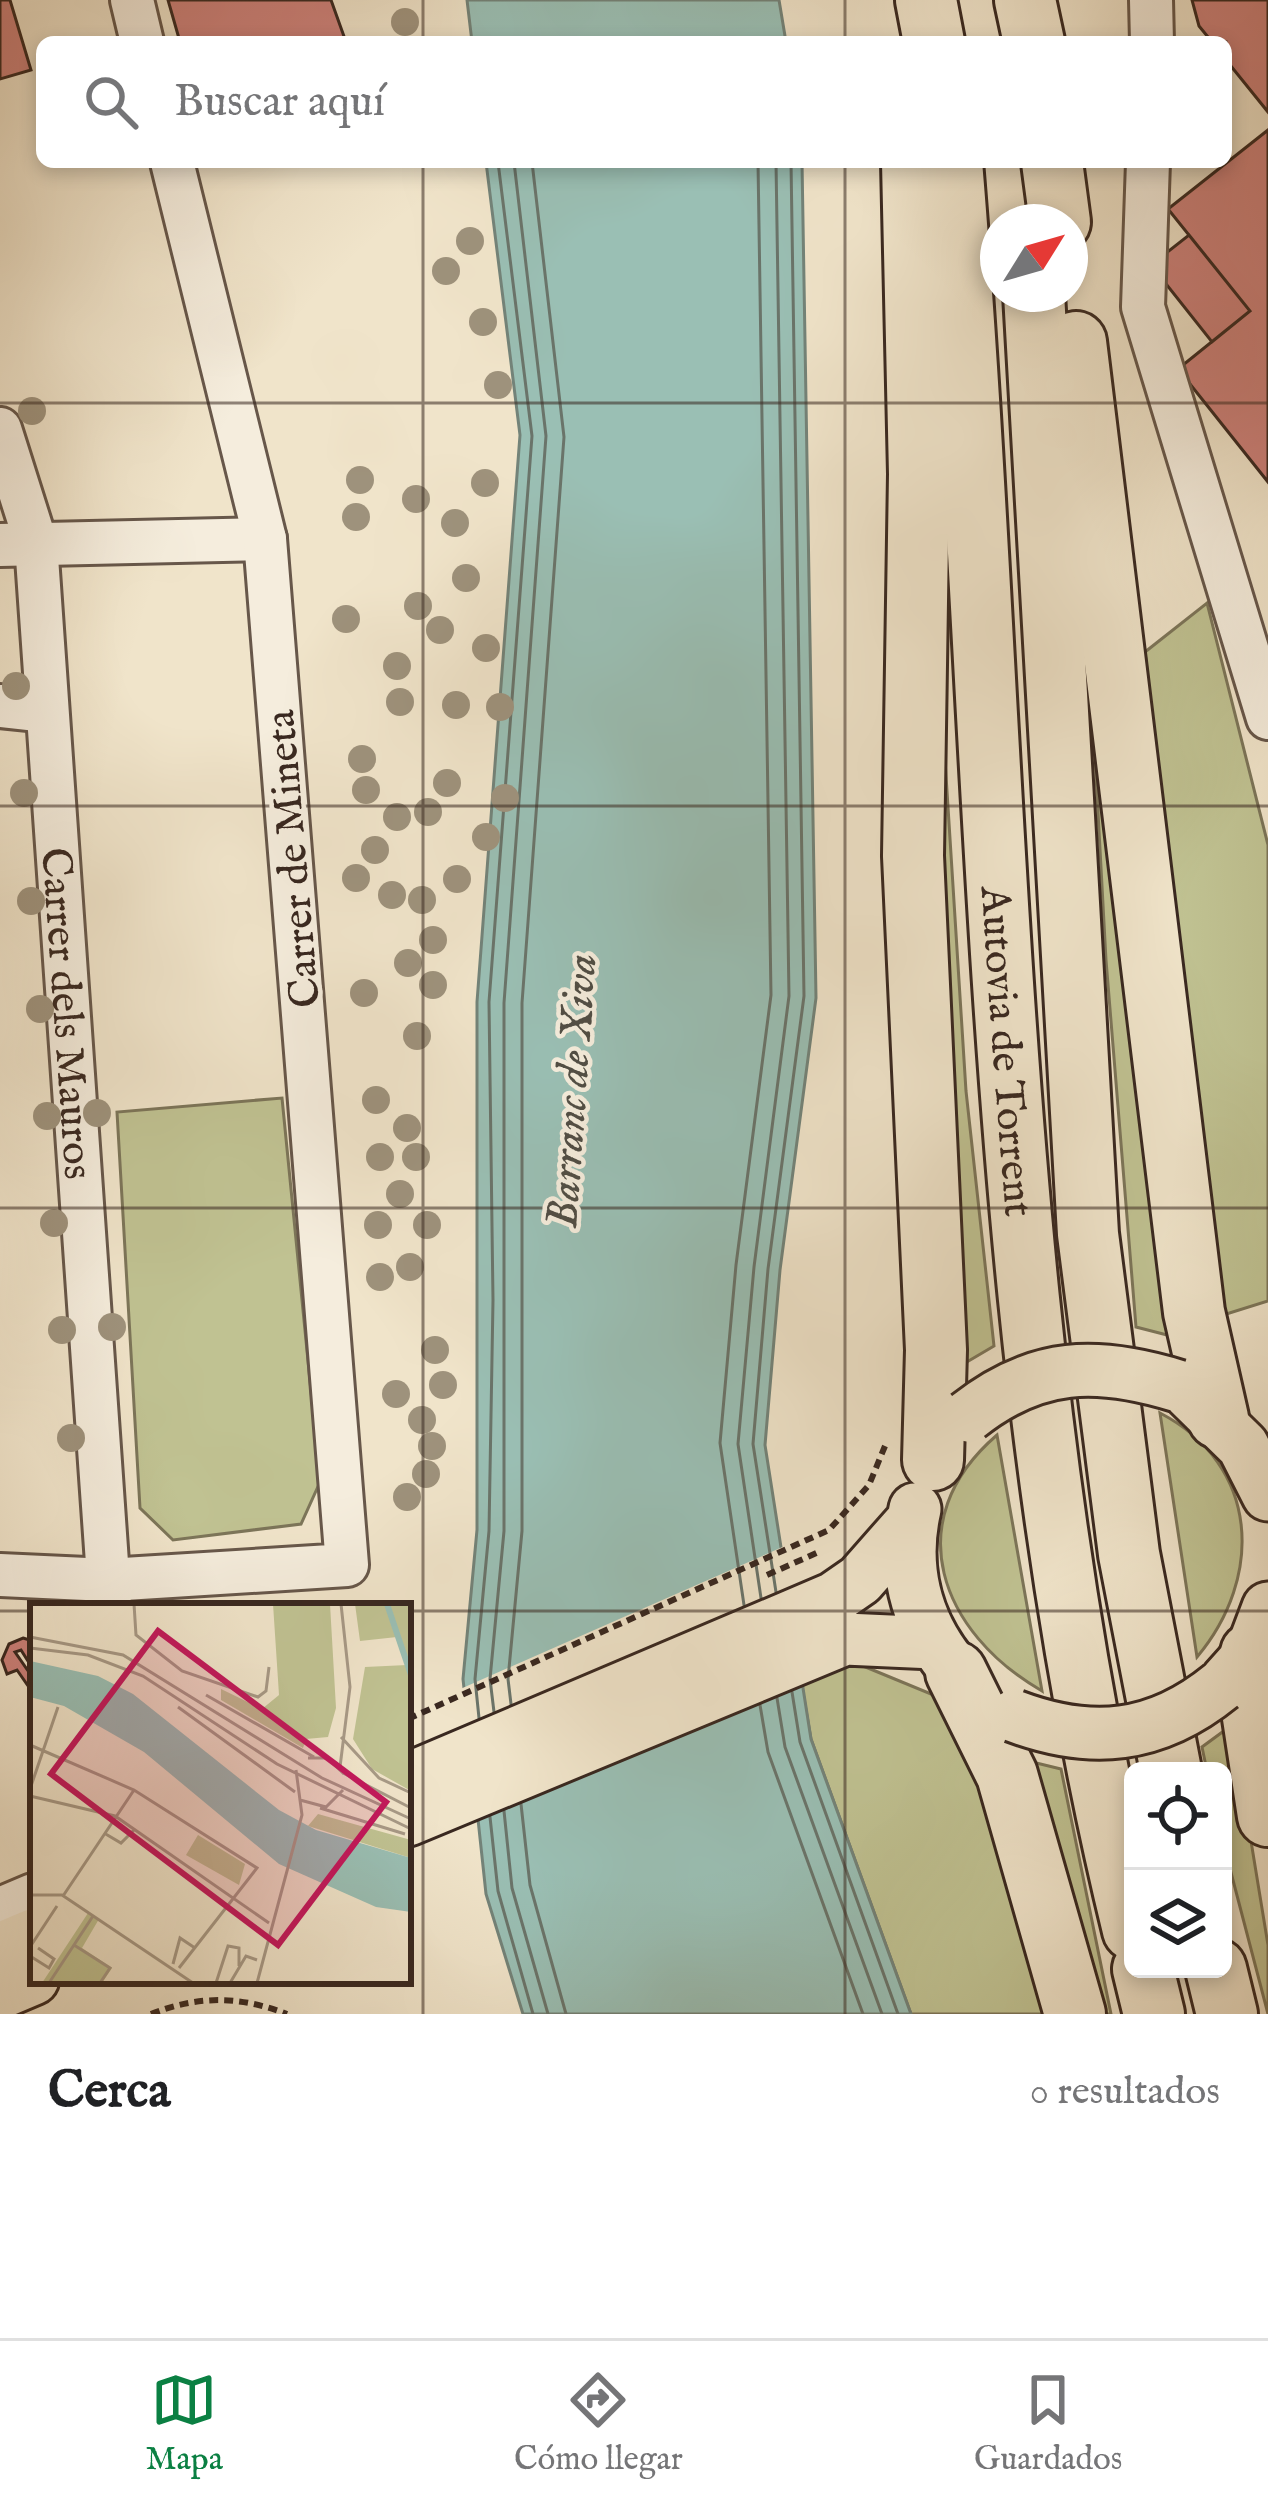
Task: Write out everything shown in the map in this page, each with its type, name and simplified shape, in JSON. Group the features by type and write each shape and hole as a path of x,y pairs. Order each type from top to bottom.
{"highway":[{"path":"896,0 903,36"},
{"path":"926,0 933,36"},
{"path":"995,0 1002,36"},
{"path":"1025,0 1033,36"},
{"path":"912,168 919,474 914,856 936,1350 950,1438"},
{"name":"Autovia de Torrent","path":"952,168 1019,1238 1063,1565 1124,1883"},
{"path":"1020,168 1024,204"},
{"path":"1053,168 1058,204"},
{"name":"Autovia de Torrent","path":"1035,312 1088,1234 1129,1554 1170,1762"},
{"path":"1071,312 1194,1312 1227,1427"},
{"path":"1247,1649 1268,1816"},
{"path":"945,1658 1007,1774 1075,2014"},
{"path":"1145,1978 1154,2014"},
{"path":"1218,1978 1227,2014"}],"main road":[{"path":"411,1819 839,1618 860,1580 913,1521 950,1438 992,1396 1052,1370 1116,1369 1227,1427 1268,1495"},
{"path":"913,1521 914,1592 945,1658 985,1699 1014,1716 1066,1734 1120,1735 1167,1721 1247,1649"},
{"path":"411,1778 839,1618 945,1658"},
{"path":"0,1949 30,1936"},
{"path":"0,1993 30,1980"}],"street":[{"path":"132,0 141,36"},
{"path":"1151,0 1152,36"},
{"name":"Carrer de Mineta","path":"109,1593 347,1565 265,539 173,168"},
{"path":"1148,168 1142,307 1268,718"},
{"name":"Carrer dels Mauros","path":"0,429 47,711 109,1593"},
{"path":"18,544 265,539"},
{"path":"0,706 47,711"},
{"path":"0,1575 109,1593"},
{"path":"0,1909 30,1896"}],"path":[{"path":"411,1718 818,1536"},
{"path":"151,2014 210,1998 251,2000 287,2014"}],"green space":[{"path":"935,602 966,1091 994,1346 960,1366 948,1213"},
{"path":"1207,603 1268,845 1268,1301 1220,1316 1145,652"},
{"path":"1087,609 1167,1335 1136,1327 1106,960"},
{"path":"282,1098 320,1482 301,1524 173,1540 140,1508 117,1112"},
{"path":"1160,1413 1193,1435 1217,1462 1233,1492 1241,1524 1234,1592 1219,1626 1197,1657"},
{"path":"997,1435 1042,1691 978,1639 957,1607 944,1574 941,1538 948,1503 966,1468"},
{"path":"851,1661 936,1696 972,1746 1052,2014 911,2014 811,1739 801,1681"},
{"path":"1232,1725 1268,1945 1268,2014 1232,1876 1232,1762 1205,1762 1202,1747"},
{"path":"1024,1760 1061,1769 1111,2014 1091,2014"}],"water":[{"path":"467,0 779,0 785,36 471,36"},
{"name":"Barranc de Xiva","path":"487,168 802,168 816,998 780,1270 765,1445 811,1739 911,2014 523,2014 486,1894 463,1679 477,1530 477,1002 520,435"}],"pier":[{"path":"787,1545 808,1678 471,1816 458,1690"}],"building":[{"path":"0,0 10,0 31,70 0,79"},
{"path":"168,0 331,0 344,36 178,36"},
{"path":"1192,0 1268,0 1268,112 1232,67 1232,36 1207,36 1199,26"},
{"path":"1268,130 1268,482 1178,369 1250,311 1168,209 1220,168 1232,168 1232,158"},
{"path":"1189,235 1250,311 1212,342 1151,265"},
{"path":"30,1640 30,1664 21,1650 15,1652 30,1674 30,1689 17,1670 7,1674 2,1660 9,1644"}]}
